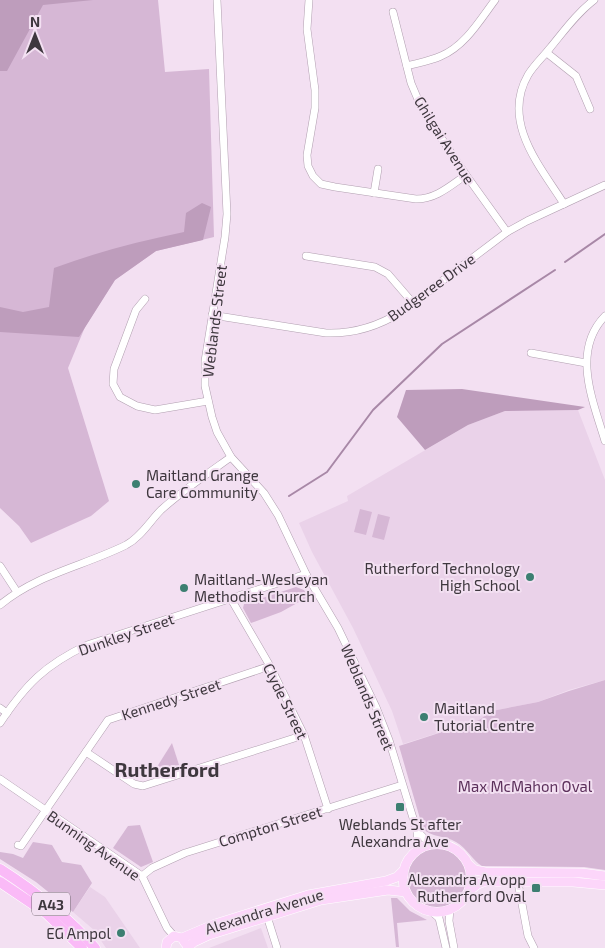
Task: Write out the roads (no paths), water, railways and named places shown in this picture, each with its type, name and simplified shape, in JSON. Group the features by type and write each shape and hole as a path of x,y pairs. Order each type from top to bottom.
{"highway":[{"name":"A43","path":"0,870 57,909 95,948"},
{"name":"A43","path":"0,882 46,913 82,948"}],"main road":[{"path":"468,892 472,880 469,865 464,856 455,848 443,844 430,844 418,849 408,859 403,871 403,882 406,892 419,907 432,912 450,909 458,905 468,892 483,882 517,877 582,873 605,876"},
{"path":"469,865 480,872 605,885"},
{"name":"Alexandra Avenue","path":"186,948 210,935 308,895 386,881 396,877 403,871"},
{"name":"Alexandra Avenue","path":"158,948 215,924 321,900 388,890 406,892"},
{"path":"171,941 185,944 186,948"}],"street":[{"name":"Weblands Street","path":"218,0 227,214 205,361 205,386 208,401 217,432 231,457 271,502 306,574 338,628 376,707 389,740 417,830 418,849"},
{"path":"309,0 307,29 315,90 315,108 307,155 308,166 313,176 322,184 425,200 436,196 466,175"},
{"path":"407,66 440,57 453,50 463,42 496,0"},
{"path":"564,204 526,144 519,120 520,97 528,75 579,12 594,0"},
{"name":"Ghilgai Avenue","path":"393,12 410,83 422,109 507,232"},
{"path":"546,53 576,76 590,109"},
{"path":"374,193 378,169"},
{"name":"Budgeree Drive","path":"212,315 326,332 342,333 361,330 390,319 507,232 605,185"},
{"path":"306,256 375,267 388,274 412,303"},
{"path":"145,299 136,310 114,370 113,384 120,397 136,406 155,410 208,401"},
{"path":"605,316 600,321 588,346 586,363 588,385 605,441"},
{"path":"531,353 586,363"},
{"path":"0,605 17,592 48,576 128,544 160,511 183,491 231,457"},
{"path":"0,566 17,592"},
{"name":"Dunkley Street","path":"0,723 37,676 64,656 87,645 306,574"},
{"name":"Clyde Street","path":"231,599 270,666 304,736 328,808"},
{"name":"Kennedy Street","path":"18,845 21,846 108,720 270,666"},
{"path":"0,708 7,713"},
{"path":"86,752 134,784 144,786 304,736"},
{"name":"Bunning Avenue","path":"0,779 142,876 167,928 171,941"},
{"name":"Compton Street","path":"142,876 152,868 185,853 402,784"},
{"name":"Weblands Street","path":"417,830 430,844"},
{"path":"517,877 528,936 534,948"},
{"path":"450,909 449,921 454,948"},
{"path":"432,912 439,918 446,948"},
{"path":"266,913 277,948"}],"waterway":[{"path":"565,262 605,234"},
{"path":"289,496 327,472 373,410 442,344 555,270"}],"place":[{"name":"Maitland Grange Care Community","path":"136,484"},
{"name":"Rutherford Technology High School","path":"530,577"},
{"name":"Maitland-Wesleyan Methodist Church","path":"184,588"},
{"name":"Maitland Tutorial Centre","path":"424,717"},
{"name":"Weblands St after Alexandra Ave","path":"400,807"},
{"name":"Alexandra Av opp Rutherford Oval","path":"536,888"},
{"name":"EG Ampol","path":"121,933"}],"district":[{"name":"Rutherford","path":"167,769"}],"park label":[{"name":"Max McMahon Oval","path":"525,786"}]}
